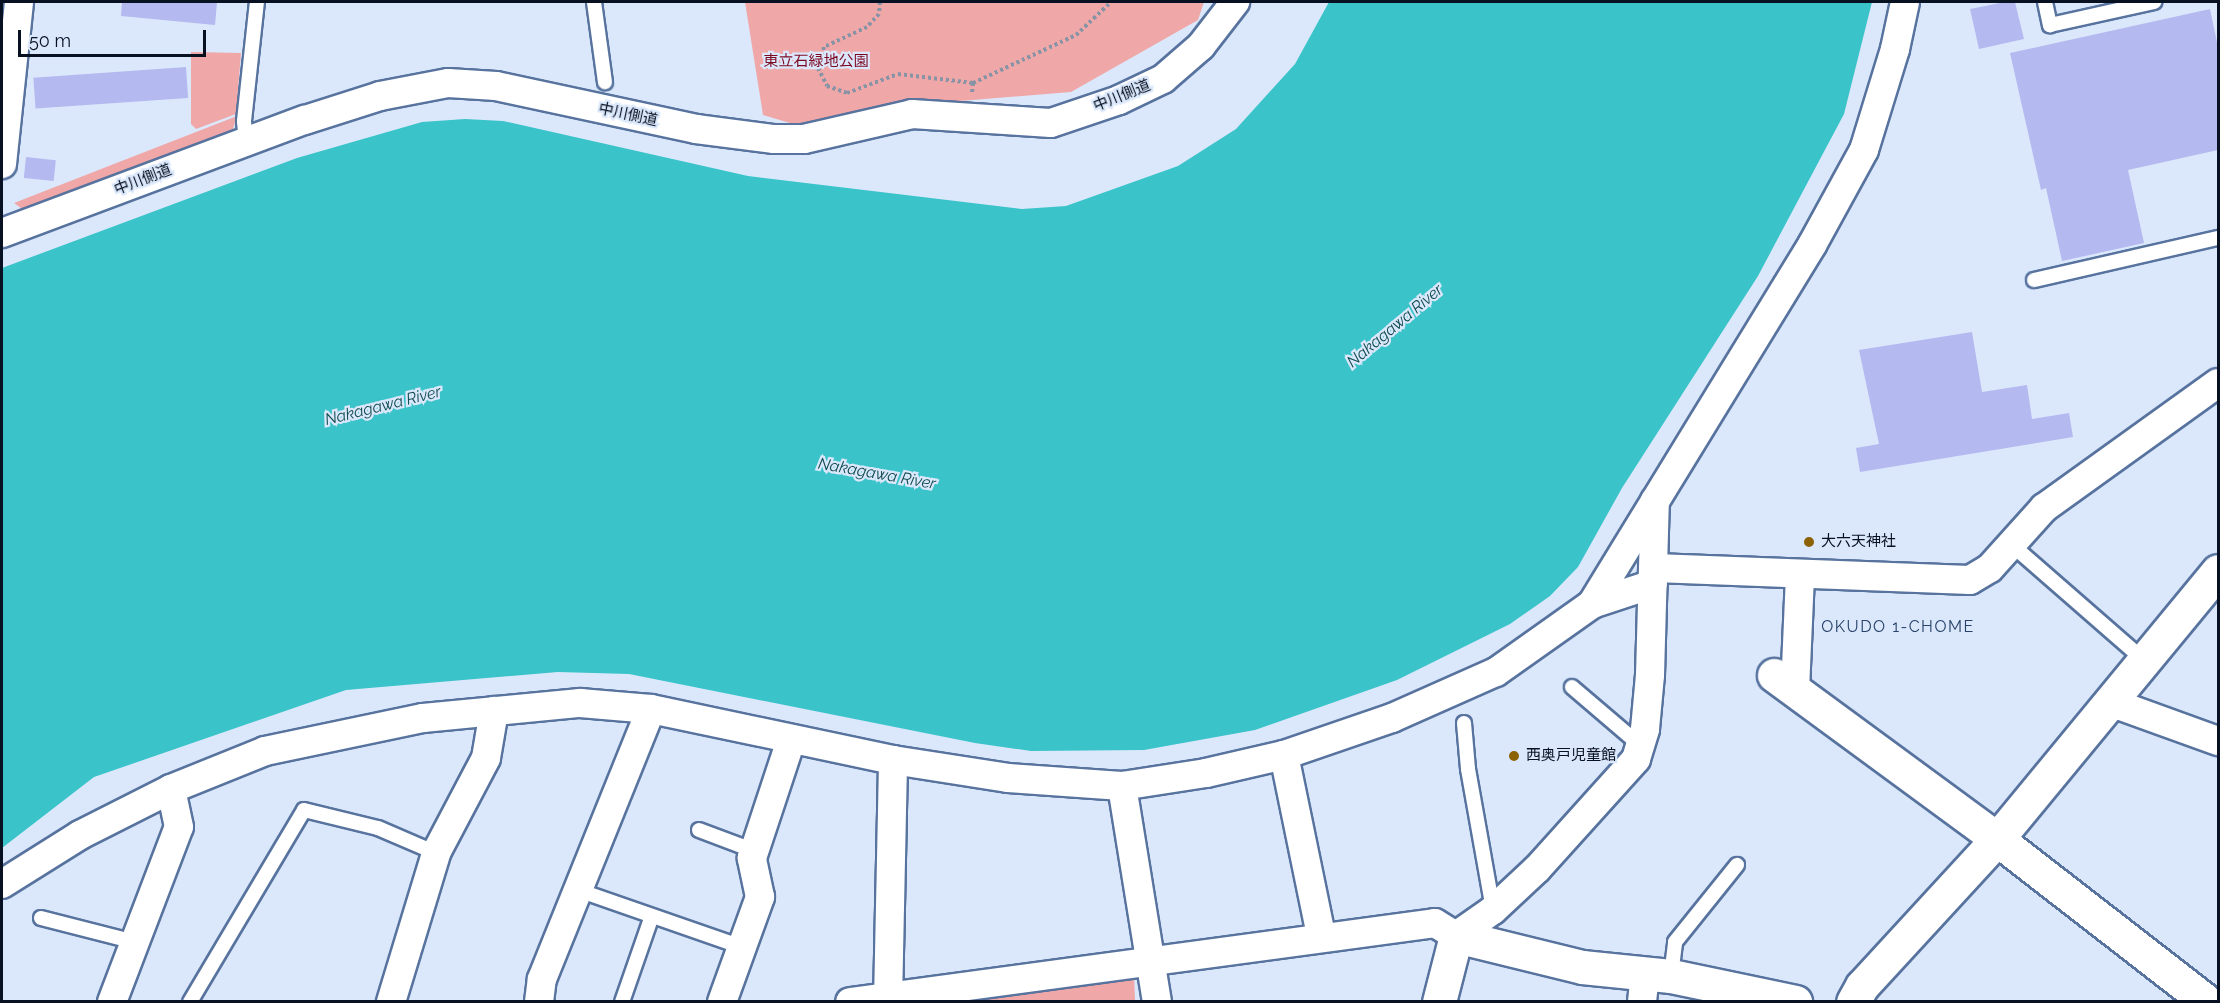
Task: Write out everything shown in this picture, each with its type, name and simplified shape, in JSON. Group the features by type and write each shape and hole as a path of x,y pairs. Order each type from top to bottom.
{"street":[{"path":"2,164 7,72 20,2"},
{"name":"中川側道","path":"2,231 246,141 380,96 448,83 496,86 696,129 774,139 804,138 893,116 970,118 1041,124 1119,100 1179,67 1202,46 1235,2"},
{"path":"1592,604 1654,498 1812,245 1864,150 1895,49 1905,2"},
{"path":"2,884 80,835 171,789 265,751 346,731 423,717 580,703 651,709 893,760 1008,778 1122,786 1206,773 1284,755 1392,717 1496,672 1592,604 1654,576 1800,574 1970,580 1990,568 2044,508 2218,383"},
{"path":"1439,1002 1456,936 1492,910 1537,869 1636,759 1641,746 1650,675 1654,498"},
{"path":"1800,574 1785,683 1997,839 2207,1002"},
{"path":"1853,1002 1866,982 1997,839 2145,660 2212,589"},
{"path":"2110,702 2218,741"},
{"path":"539,1002 542,979 651,709"},
{"path":"391,1002 436,853 486,758 494,711"},
{"path":"722,1002 760,897 752,858 791,740"},
{"path":"1284,755 1321,936"},
{"path":"888,999 893,760"},
{"path":"1122,786 1157,1002"},
{"path":"112,1002 179,827 171,789"},
{"path":"850,1002 888,999 1321,936 1435,923 1456,936 1652,984 1794,1002"}],"lane":[{"path":"246,141 244,121 257,2"},
{"path":"594,2 605,82"},
{"path":"2045,2 2050,25 2154,2"},
{"path":"2034,280 2218,238"},
{"path":"2012,546 2145,660"},
{"path":"1572,687 1641,746"},
{"path":"1464,723 1468,769 1492,910"},
{"path":"190,1002 304,810 378,828 436,853"},
{"path":"699,830 755,851"},
{"path":"1652,984 1675,942 1737,865"},
{"path":"578,890 742,947"},
{"path":"622,1002 652,916"},
{"path":"41,918 135,942"}],"path":[{"path":"880,2 879,14 867,27 824,47 818,68 828,86 847,93 898,74 973,83 1076,35 1111,2"},
{"path":"970,118 973,83"}],"green space":[{"name":"東立石緑地公園","path":"745,2 1204,2 1198,20 1071,92 886,107 791,129 790,123 763,115"},
{"path":"191,52 241,53 236,114 196,129 191,124"},
{"path":"237,116 232,132 28,213 14,203"},
{"path":"1134,975 1135,1001 925,1001"}],"water":[{"name":"Nakagawa River","path":"1329,2 1872,2 1844,114 1758,276 1622,488 1578,567 1550,596 1510,624 1397,680 1255,730 1144,750 1031,751 975,743 629,674 558,672 346,690 94,777 2,848 2,268 297,158 422,122 465,119 503,121 748,176 1022,209 1066,206 1178,166 1236,129 1295,64"}],"building":[{"path":"122,2 217,2 215,25 121,16"},
{"path":"2015,2 2024,39 1979,49 1970,9"},
{"path":"2210,9 2218,47 2218,150 2128,170 2144,243 2062,261 2046,188 2041,190 2010,53"},
{"path":"186,67 188,98 36,109 33,78"},
{"path":"26,157 56,160 54,181 24,178"},
{"path":"1972,332 1982,392 2027,385 2032,419 2069,413 2073,437 1860,472 1856,448 1879,444 1859,350"}],"place":[{"name":"大六天神社","path":"1809,542"},
{"name":"西奥戸児童館","path":"1514,756"}],"district":[{"name":"OKUDO 1-CHOME","path":"1898,627"}]}
